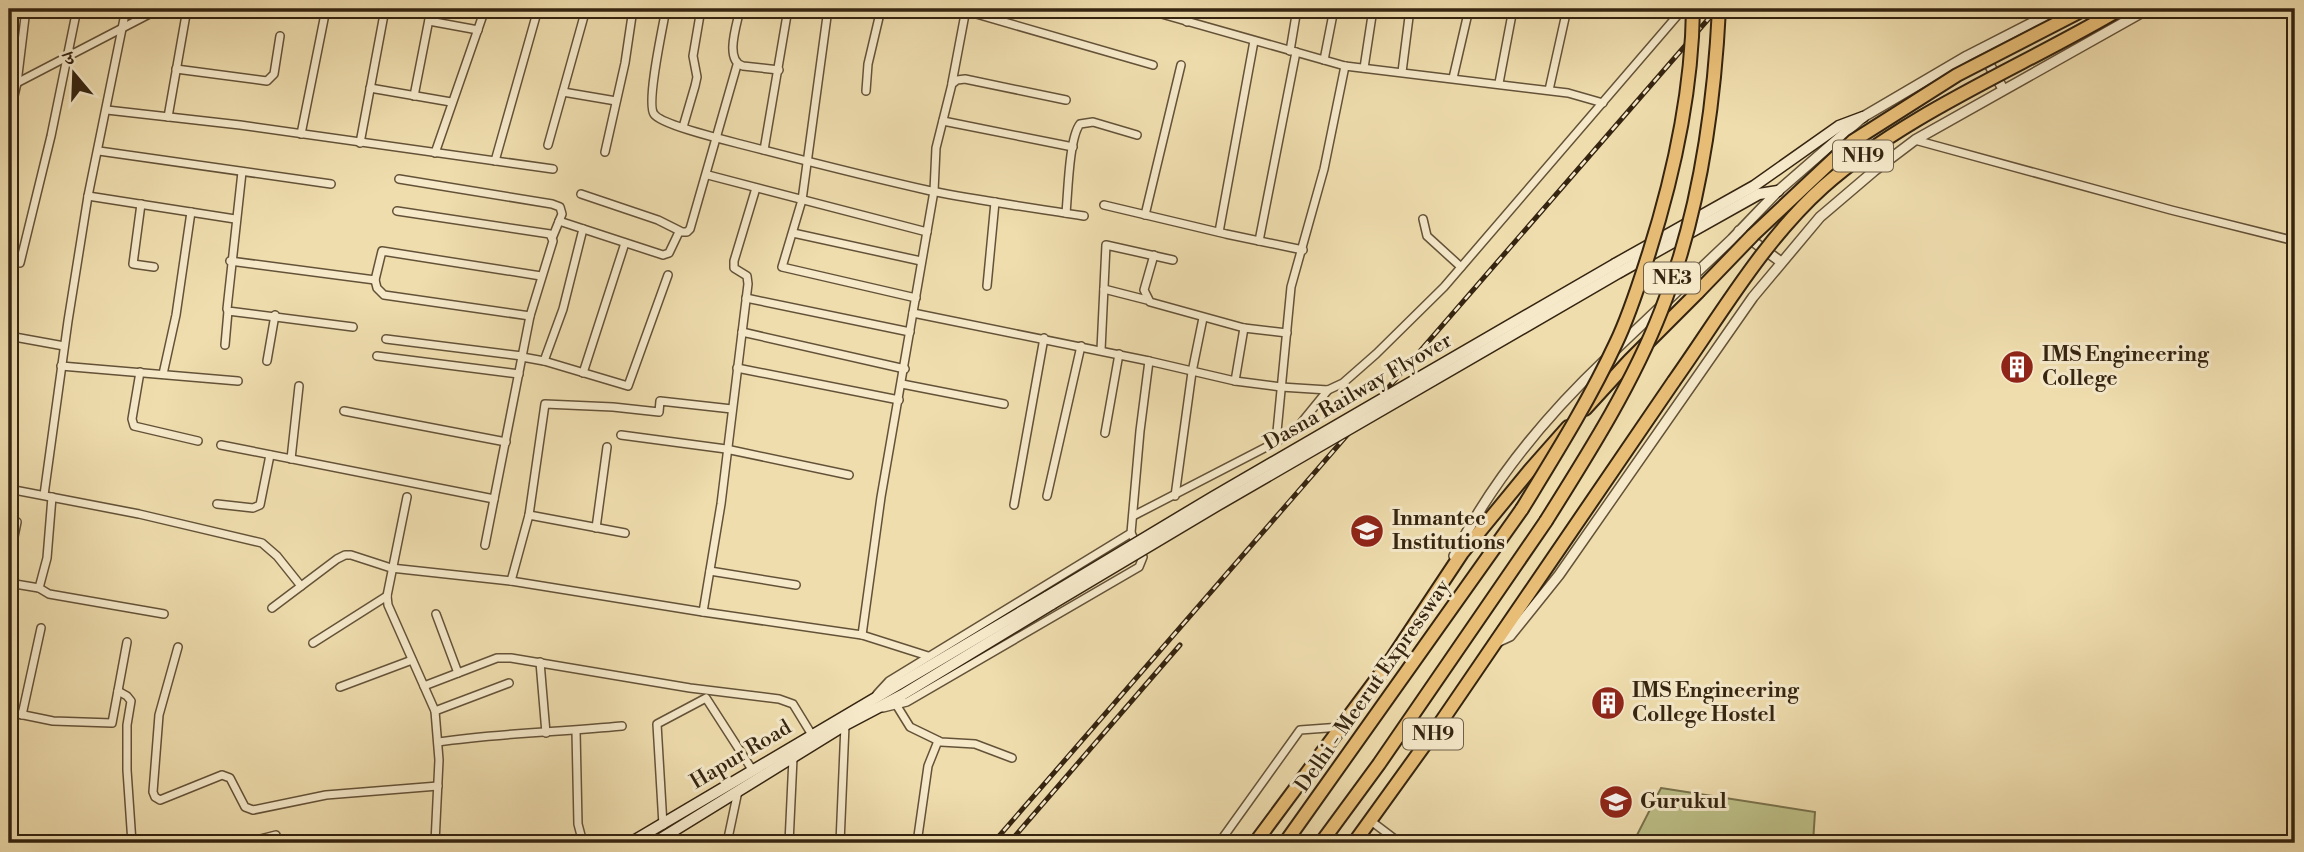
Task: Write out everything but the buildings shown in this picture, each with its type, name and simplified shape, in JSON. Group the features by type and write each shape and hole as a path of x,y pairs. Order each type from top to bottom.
{"highway":[{"name":"Delhi - Meerut Expressway","path":"1285,843 1522,509 1586,401 1616,343 1634,300 1658,224 1685,107 1693,9"},
{"name":"NE3","path":"1321,843 1379,764 1546,521 1611,412 1661,312 1682,248 1698,182 1712,97 1719,9"},
{"name":"NH9","path":"1255,843 1393,657 1462,553 1530,470 1629,361 1853,141 1957,75 2085,9"},
{"name":"NH9","path":"1354,843 1775,239 1822,188 1851,164 1909,125 2120,9"}],"main road":[{"name":"Dasna Railway Flyover","path":"909,685 1213,496 1754,186 1839,126 1863,117"},
{"name":"Dasna Railway Flyover","path":"873,704 1752,198 1768,191 1778,191"},
{"name":"Hapur Road","path":"657,843 845,725 873,704"},
{"name":"Hapur Road","path":"630,843 812,735 873,704"}],"street":[{"path":"9,117 17,83 26,9"},
{"path":"20,262 68,58 76,9"},
{"path":"39,589 46,565 48,496 64,346 88,196 126,9"},
{"path":"9,87 159,9"},
{"path":"168,117 187,9"},
{"path":"301,134 326,9"},
{"path":"360,143 385,9"},
{"path":"414,96 431,9"},
{"path":"435,153 485,9"},
{"path":"495,161 538,9"},
{"path":"548,145 586,9"},
{"path":"605,152 625,63 633,9"},
{"path":"666,9 653,81 652,111 665,121 717,138 934,191 1084,216"},
{"path":"683,127 697,76 693,56 701,9"},
{"path":"581,194 658,220 680,231 687,232 690,229 708,175 737,65 732,51 740,9"},
{"path":"764,150 788,9"},
{"path":"828,9 802,200 782,267 916,298"},
{"path":"866,91 868,64 881,9"},
{"path":"1144,9 1345,65 1549,90 1603,103"},
{"path":"1188,22 1191,9"},
{"path":"1259,241 1293,51 1297,9"},
{"path":"1324,60 1334,9"},
{"path":"1364,68 1373,9"},
{"path":"1402,72 1410,9"},
{"path":"1453,78 1469,9"},
{"path":"1499,83 1513,9"},
{"path":"1549,90 1567,9"},
{"path":"1133,516 1276,442 1297,428 1328,390 1343,383 1376,354 1461,267 1684,9"},
{"path":"1437,590 1471,523 1550,415 1778,191 1837,144 1863,117 1980,49 2060,9"},
{"path":"1496,642 1510,636 1559,575 1754,297 1820,217 1877,163 2148,9"},
{"path":"862,635 881,497 934,191 936,148 966,10 1153,65"},
{"path":"429,21 478,30"},
{"path":"177,69 267,81 274,74 280,36"},
{"path":"1219,232 1254,41"},
{"path":"1980,49 2003,89"},
{"path":"737,65 779,70"},
{"path":"1145,215 1181,65"},
{"path":"1276,442 1291,287 1324,169 1345,65"},
{"path":"952,84 965,79 1066,100"},
{"path":"370,88 451,102"},
{"path":"563,92 616,101"},
{"path":"107,110 553,169"},
{"path":"943,121 1073,147"},
{"path":"1066,213 1073,147 1076,129 1080,124 1093,122 1137,135"},
{"path":"1916,140 2105,193 2295,241"},
{"path":"1837,144 1877,163"},
{"path":"99,151 331,184"},
{"path":"225,345 228,311 226,301 242,172"},
{"path":"708,175 927,232"},
{"path":"399,179 552,204 560,207 562,214 530,316 485,545"},
{"path":"704,612 746,298 747,276 734,268 733,261 756,188"},
{"path":"88,196 235,219"},
{"path":"987,286 996,202"},
{"path":"141,204 133,264 155,267"},
{"path":"1104,205 1303,250"},
{"path":"397,211 550,233 553,236"},
{"path":"163,374 176,315 191,212"},
{"path":"1423,219 1427,236 1461,267"},
{"path":"559,221 665,255 671,250 680,231"},
{"path":"544,361 562,309 583,229"},
{"path":"1740,231 1781,262"},
{"path":"793,233 921,261"},
{"path":"583,373 625,243"},
{"path":"1101,350 1106,245 1173,260"},
{"path":"530,316 384,295 377,288 375,281 382,251 541,276"},
{"path":"1147,300 1144,290 1154,255"},
{"path":"230,261 375,281"},
{"path":"386,339 522,356 628,386 668,275"},
{"path":"1104,289 1244,328 1287,333"},
{"path":"746,298 910,332"},
{"path":"228,311 354,327"},
{"path":"913,313 1101,350 1235,381 1328,390"},
{"path":"267,361 275,315"},
{"path":"1175,496 1192,372 1203,318"},
{"path":"1235,381 1244,328"},
{"path":"742,332 905,369"},
{"path":"9,337 64,346"},
{"path":"1014,505 1044,338"},
{"path":"1046,496 1081,346"},
{"path":"1105,433 1119,354"},
{"path":"377,356 519,374"},
{"path":"873,704 897,706 931,689 1139,567 1143,557 1131,533 1149,361"},
{"path":"61,366 238,381"},
{"path":"737,368 899,400"},
{"path":"140,372 132,419 134,426 198,441"},
{"path":"902,384 1004,404"},
{"path":"291,459 299,386"},
{"path":"511,581 529,515 545,404 659,412 660,401 732,409"},
{"path":"344,411 506,442"},
{"path":"621,435 726,449 849,475"},
{"path":"221,445 494,499"},
{"path":"596,528 607,447"},
{"path":"217,504 253,508 260,505 270,455"},
{"path":"9,489 139,514 261,543 277,556 301,586"},
{"path":"408,497 387,596 388,605 435,710 438,742 435,843"},
{"path":"529,515 625,533"},
{"path":"9,561 17,522"},
{"path":"873,704 889,681 1131,533"},
{"path":"272,608 345,555 351,555 391,568 511,581 862,635 928,656"},
{"path":"710,571 796,585"},
{"path":"9,583 39,589 49,594 164,614"},
{"path":"313,643 387,596"},
{"path":"436,614 458,673"},
{"path":"22,715 41,628"},
{"path":"9,712 53,721 112,723 127,642"},
{"path":"177,647 159,715 153,792 160,800 222,775 230,778 245,807 253,810 326,795 438,786"},
{"path":"424,685 497,658 540,662 690,688 779,699 793,704 812,735"},
{"path":"341,687 412,660"},
{"path":"540,662 547,733"},
{"path":"435,710 509,683"},
{"path":"118,691 131,701 127,725 127,770 132,843"},
{"path":"663,825 657,724 706,698 753,771"},
{"path":"897,706 910,727 938,741 975,744 1012,758"},
{"path":"840,843 845,725"},
{"path":"438,742 470,737 622,726"},
{"path":"1219,843 1300,730 1341,727"},
{"path":"576,731 578,824 583,843"},
{"path":"916,843 928,766 938,741"},
{"path":"789,843 793,758"},
{"path":"727,843 738,792"},
{"path":"1371,821 1400,843"},
{"path":"244,843 276,835"}],"green space":[{"path":"1661,788 1815,812 1813,843 1636,843 1637,835"}],"railway":[{"path":"993,843 1717,9"},
{"path":"1009,843 1180,645"}],"place":[{"name":"IMS Engineering College","path":"2017,367"},
{"name":"Inmantec Institutions","path":"1367,531"},
{"name":"IMS Engineering College Hostel","path":"1608,703"},
{"name":"Gurukul","path":"1616,802"}]}
